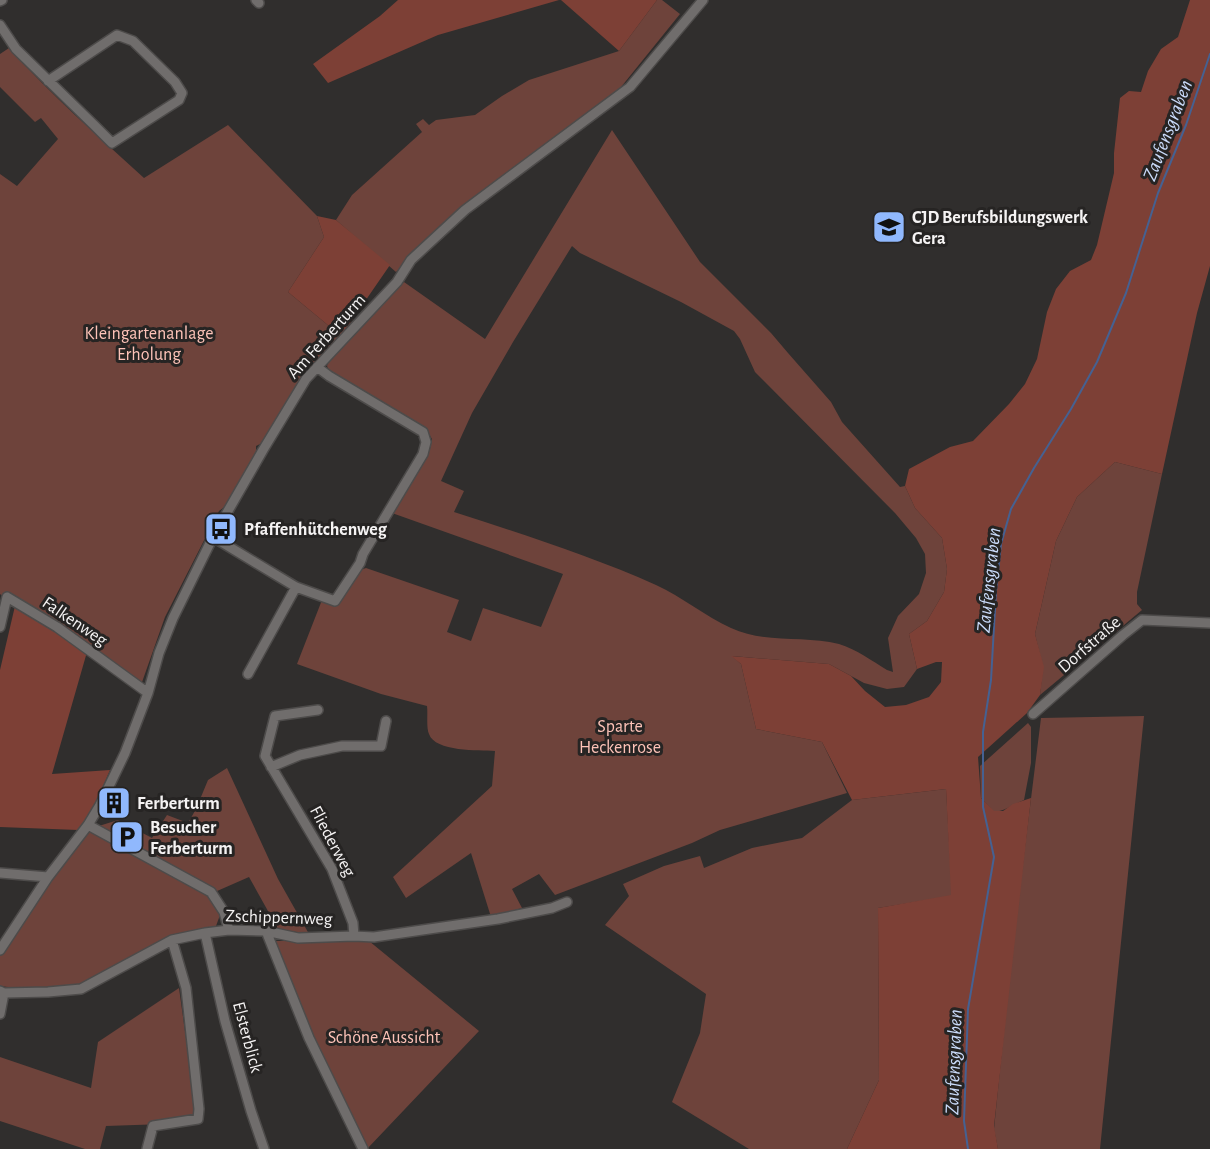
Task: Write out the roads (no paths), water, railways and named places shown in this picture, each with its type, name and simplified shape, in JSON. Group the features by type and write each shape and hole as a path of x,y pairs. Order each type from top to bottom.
{"street":[{"name":"Am Ferberturm","path":"0,950 48,877 88,825 100,805 125,753 173,618 213,537 306,379 397,282 411,260 465,210 630,87 704,0"},
{"path":"0,25 16,49 48,81 112,143 179,100 182,93 175,82 133,41 117,35 48,81"},
{"path":"213,537 296,587 335,601 360,563 363,554 423,454 426,441 423,432 317,367"},
{"path":"248,674 296,587"},
{"name":"Falkenweg","path":"0,627 8,597 57,627 148,693"},
{"name":"Dorfstraße","path":"1033,714 1142,620 1210,623"},
{"name":"Fliederweg","path":"318,710 275,716 265,756 332,869 353,923 354,936"},
{"path":"271,767 300,755 342,746 381,746 386,721"},
{"path":"88,825 211,892 224,912 229,930"},
{"path":"0,873 48,877"},
{"name":"Zschippernweg","path":"1,992 81,989 171,940 205,933 229,930 266,931 298,938 374,937 498,919 552,908 567,902"},
{"path":"266,931 309,1038 363,1149"},
{"name":"Elsterblick","path":"205,933 225,1021 264,1149"},
{"path":"147,1149 153,1126 198,1119 199,1109 186,988 171,940"},
{"path":"0,1014 1,992"}],"waterway":[{"name":"Zaufensgraben","path":"968,1149 964,1121 968,1009 994,857 983,807 983,732 991,680 1001,544 1011,509 1097,362 1126,293 1158,193 1186,125 1210,54"}],"place":[{"name":"CJD Berufsbildungswerk Gera","path":"889,227"},
{"name":"Pfaffenhütchenweg","path":"221,529"},
{"name":"Ferberturm","path":"114,803"},
{"name":"Besucher Ferberturm","path":"127,837"}],"park label":[{"name":"Kleingartenanlage Erholung","path":"149,343"},
{"name":"Sparte Heckenrose","path":"620,736"},
{"name":"Schöne Aussicht","path":"384,1037"}]}
